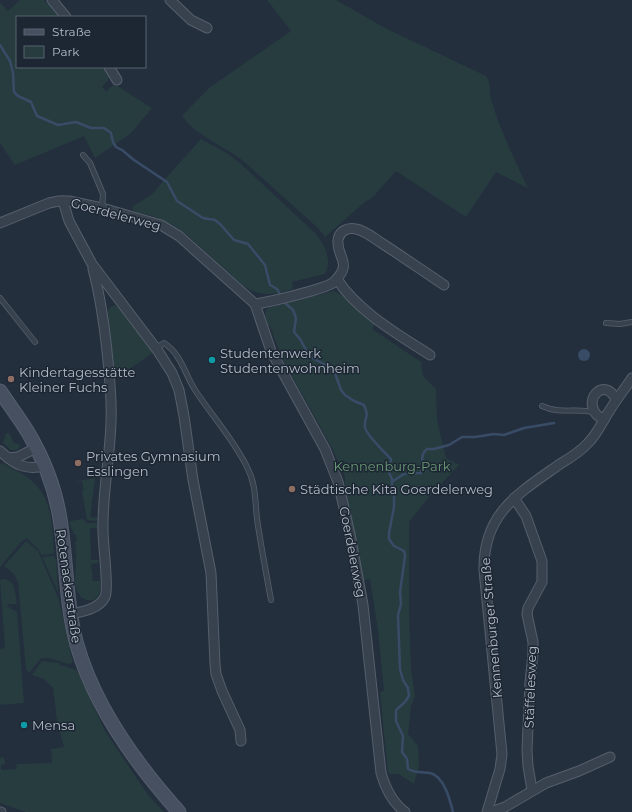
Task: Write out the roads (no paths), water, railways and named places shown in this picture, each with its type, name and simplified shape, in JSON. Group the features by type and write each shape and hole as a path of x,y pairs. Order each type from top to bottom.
{"main road":[{"name":"Rotenackerstraße","path":"0,391 23,425 36,448 54,492 61,523 70,614 74,636 83,664 102,707 146,773 179,812"}],"street":[{"path":"52,0 65,16"},
{"path":"170,0 191,20 207,28"},
{"path":"110,68 118,80"},
{"path":"63,201 69,221 92,264 156,348 172,373 181,397 193,480 211,573 215,669 222,691 240,730 241,741"},
{"name":"Goerdelerweg","path":"0,223 49,203 63,201 102,208 161,225 170,229 255,304 271,351 325,449 338,482 350,534 363,605 381,773 389,792 405,812"},
{"path":"255,304 275,300 333,283 344,267 338,245 339,236 345,230 355,228 444,285"},
{"path":"70,614 90,609 99,604 104,599 106,590 103,522 111,438 111,399 101,302 92,264"},
{"path":"336,279 342,287 370,314 430,355"},
{"name":"Kennenburger Straße","path":"487,812 500,769 502,754 485,578 484,556 488,541 494,524 504,508 514,498 584,447 594,436 616,400 632,378"},
{"path":"604,420 596,414 593,405 593,398 598,392 605,390 610,391 616,400"},
{"path":"8,458 18,457 36,448"},
{"path":"0,451 20,465 29,468 44,466"},
{"name":"Stäffelesweg","path":"514,498 526,516 542,562 542,582 528,608 527,614 533,645 527,750 532,790"},
{"path":"491,812 505,807 532,790 551,781 585,769 610,757"}],"lane":[{"path":"82,155 90,163 104,194 102,208"},
{"path":"0,298 35,342"},
{"path":"606,323 620,324 632,322"},
{"path":"156,348 164,343 176,355 184,367 194,389 240,454 248,468 255,489 257,518 271,600"},
{"path":"542,406 554,410 588,411 596,414"}],"water":[{"path":"582,349 586,349 590,355 586,361 582,361 578,357 578,353"}],"waterway":[{"path":"0,45 10,61 13,73 14,92 18,96 31,102 37,116 58,125 76,122 91,128 104,128 111,133 116,147 167,182 177,201 203,218 215,220 234,240 248,244 265,265 270,285 277,289 285,303 293,310 296,318 294,332 300,339 310,357 330,367 335,373 341,390 345,395 364,405 367,413 365,423 366,430 391,459 389,473 392,479 394,507 389,539 394,546 404,551 405,556 400,592 401,604 398,615 400,669 403,680 408,688 409,696 396,710 396,721 403,736 402,752 407,759 408,769 416,772 430,773 435,775 443,783 453,812"},
{"path":"393,481 404,474 421,473 422,457 427,449 434,449 449,445 462,437 475,437 494,434 504,435 524,428 554,423"}],"place":[{"name":"Studentenwerk Studentenwohnheim","path":"212,360"},
{"name":"Kindertagesstätte Kleiner Fuchs","path":"11,379"},
{"name":"Privates Gymnasium Esslingen","path":"78,463"},
{"name":"Städtische Kita Goerdelerweg","path":"292,489"},
{"name":"Mensa","path":"24,725"}],"park label":[{"name":"Kennenburg-Park","path":"392,466"}]}
